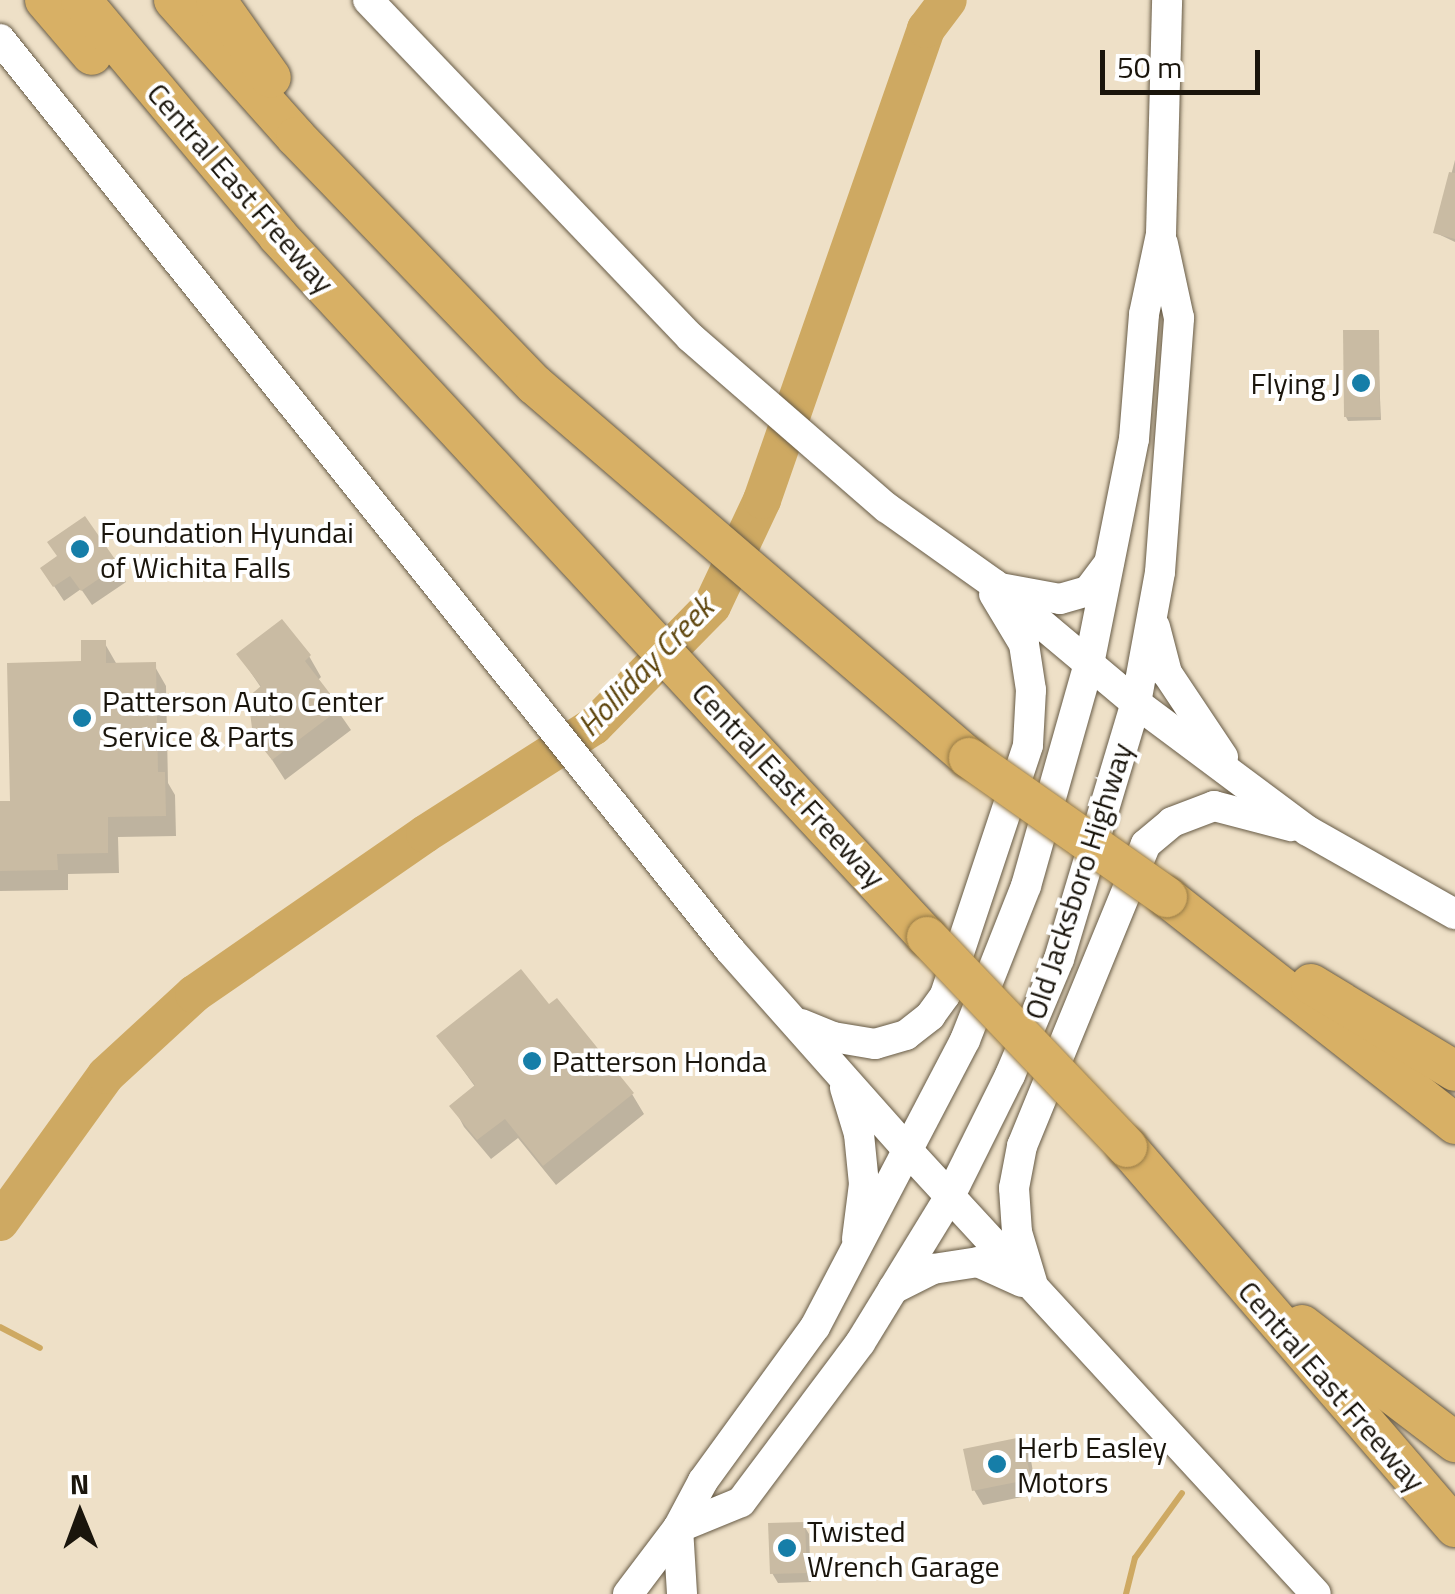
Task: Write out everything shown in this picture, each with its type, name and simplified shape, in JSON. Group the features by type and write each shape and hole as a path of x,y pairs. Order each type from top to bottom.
{"highway":[{"path":"44,0 94,57 278,236"},
{"name":"Central East Freeway","path":"81,0 278,236 1127,1147 1455,1527"},
{"path":"174,0 296,137 536,385 969,758 1166,897 1455,1124"},
{"path":"216,0 266,67 296,137"},
{"path":"1166,897 1455,1071"},
{"path":"1231,1270 1455,1442"}],"main road":[{"path":"368,0 690,337 887,508 991,582 1136,704 1308,831 1455,914"},
{"name":"Old Jacksboro Highway","path":"628,1594 678,1528 703,1480 815,1327 910,1153 966,1040 1026,886 1089,664 1134,439 1144,314 1160,234 1166,0"},
{"path":"0,40 449,601 501,659 730,950 910,1153 1316,1594"},
{"name":"Old Jacksboro Highway","path":"678,1528 741,1502 829,1390 950,1196 1010,1075 1059,959 1136,704 1152,616 1172,437 1179,318 1160,234"},
{"path":"991,582 1060,599 1088,591 1113,557"},
{"path":"794,1022 834,1037 875,1044 906,1035 930,1016 945,996 1028,745 1031,690 1024,644 991,582"},
{"path":"1152,616 1167,673 1236,776"},
{"path":"1034,1287 1017,1232 1014,1188 1022,1146 1146,844 1172,822 1214,806 1308,831"},
{"path":"841,1076 860,1134 862,1168 855,1255"},
{"path":"893,1290 932,1269 978,1262 1034,1287"},
{"path":"678,1528 682,1594"}],"building":[{"path":"1449,172 1455,173 1455,239 1433,233"},
{"name":"Flying J","path":"1343,330 1379,330 1380,417 1344,417"},
{"name":"Foundation Hyundai of Wichita Falls","path":"85,516 119,565 81,591 70,576 53,587 40,568 57,556 47,542"},
{"path":"282,619 311,655 305,661 341,708 272,760 253,736 248,697 261,686 236,654"},
{"name":"Patterson Auto Center Service & Parts","path":"81,640 106,640 106,663 156,662 158,772 165,772 166,816 108,817 108,853 57,854 58,870 0,871 0,801 10,801 7,663 81,661"},
{"name":"Patterson Honda","path":"521,969 549,1004 557,998 634,1093 543,1166 505,1119 477,1140 449,1106 475,1085 436,1036"},
{"name":"Herb Easley Motors","path":"1022,1437 1031,1479 972,1491 963,1449"},
{"name":"Twisted Wrench Garage","path":"805,1522 807,1573 770,1574 768,1523"}],"waterway":[{"name":"Holliday Creek","path":"0,1222 106,1075 194,994 425,834 594,726 712,606 762,500 926,29 948,0"},
{"path":"0,1327 40,1348"},
{"path":"1126,1594 1135,1558 1182,1493"}],"place":[{"name":"Flying J","path":"1361,383"},
{"name":"Foundation Hyundai of Wichita Falls","path":"80,549"},
{"name":"Patterson Auto Center Service & Parts","path":"82,718"},
{"name":"Patterson Honda","path":"532,1061"},
{"name":"Herb Easley Motors","path":"997,1464"},
{"name":"Twisted Wrench Garage","path":"787,1548"}]}
